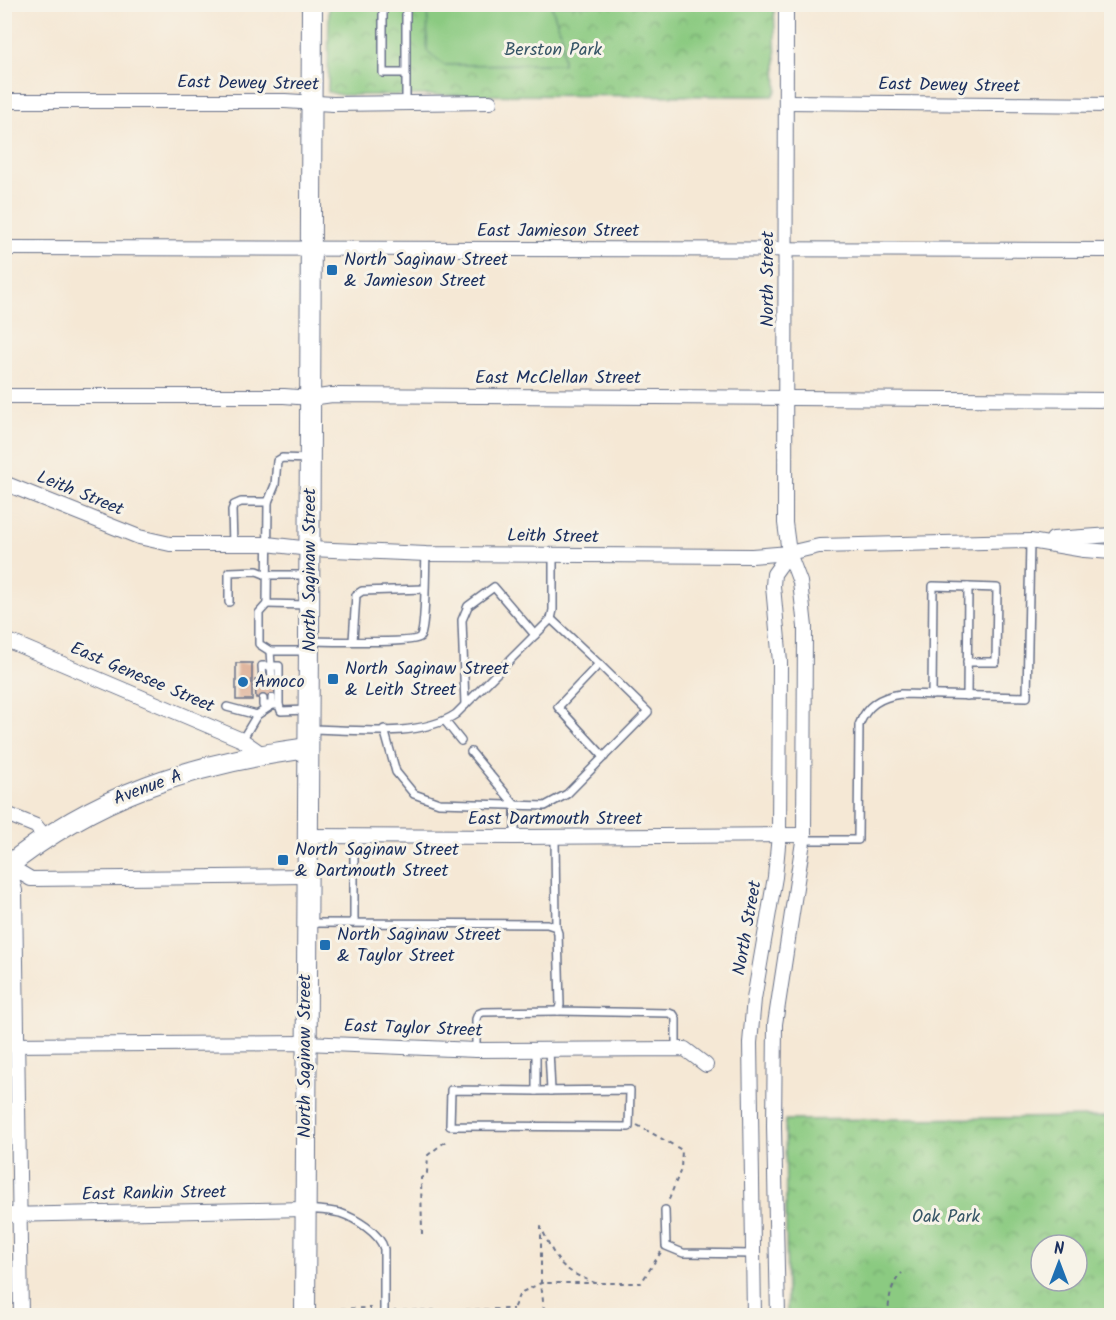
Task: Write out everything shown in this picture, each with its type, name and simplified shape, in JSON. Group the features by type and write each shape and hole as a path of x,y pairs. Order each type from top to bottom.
{"main road":[{"name":"North Saginaw Street","path":"305,1316 305,922 310,646 312,4"},
{"name":"Avenue A","path":"7,868 45,837 112,800 168,778 262,754 309,729"}],"street":[{"name":"North Street","path":"778,1316 774,1104 775,1024 804,838 805,627 800,582 789,553 785,523 786,4"},
{"name":"East Dewey Street","path":"4,101 273,101 312,104 490,102"},
{"name":"East Dewey Street","path":"786,102 1112,105"},
{"name":"East Jamieson Street","path":"4,248 1112,250"},
{"name":"East McClellan Street","path":"4,396 284,396 311,398 332,395 1112,400"},
{"name":"Leith Street","path":"4,483 139,537 170,544 267,544 310,549 426,554 752,556 789,553 819,546 1029,541 1112,552"},
{"path":"1029,541 1112,535"},
{"name":"North Street","path":"754,1316 750,1043 754,999 775,877 779,835 780,662 773,586 774,574 789,553"},
{"name":"East Genesee Street","path":"4,639 243,740 262,754"},
{"path":"4,813 36,826 45,837"},
{"name":"East Dartmouth Street","path":"306,836 779,835 804,838"},
{"path":"7,868 31,879 306,876"},
{"path":"7,868 15,891 11,1045 20,1215 21,1316"},
{"name":"East Taylor Street","path":"11,1045 305,1043 476,1050 685,1049 706,1065"},
{"path":"751,1104 774,1104"},
{"name":"East Rankin Street","path":"4,1215 305,1209"}],"lane":[{"path":"406,73 383,73 383,5 406,5 406,73 406,104"},
{"path":"311,459 282,458 277,460 275,485 268,502 267,604 259,613 259,644 270,651 353,641 418,639 421,636 423,622 426,554"},
{"path":"232,545 234,505 241,502 268,502"},
{"path":"804,838 858,840 859,725 864,713 874,702 887,696 902,694 1027,697 1029,541"},
{"path":"274,703 281,711 309,729 368,731 418,728 445,721 465,705 551,619 553,555"},
{"path":"229,602 229,572 257,571 267,575 310,576"},
{"path":"465,705 462,620 468,606 494,586 535,635"},
{"path":"932,695 933,586 997,588 996,662 967,662"},
{"path":"967,696 968,587"},
{"path":"353,641 356,595 362,591 424,589"},
{"path":"267,604 310,605"},
{"path":"384,729 396,772 414,794 439,803 545,806 560,799 648,712 551,619"},
{"path":"270,651 272,680"},
{"path":"599,663 558,707 603,757"},
{"path":"243,740 257,716 274,703 279,666 262,666 263,680"},
{"path":"263,699 263,705 274,703"},
{"path":"227,707 257,716"},
{"path":"445,721 461,741"},
{"path":"471,752 515,805 515,837"},
{"path":"354,836 354,922"},
{"path":"555,837 558,1011"},
{"path":"305,922 548,924 556,927"},
{"path":"476,1050 478,1014 483,1012 558,1011 669,1012 676,1019 676,1049"},
{"path":"543,1050 551,1091"},
{"path":"536,1091 543,1050"},
{"path":"451,1089 536,1091 630,1090 629,1127 450,1126 451,1089"},
{"path":"305,1209 342,1214 354,1220 381,1241 384,1249 384,1316"},
{"path":"665,1210 666,1246 682,1253 753,1254"}],"path":[{"path":"637,1125 682,1150 681,1169 665,1210"},
{"path":"422,1234 421,1178 427,1173 428,1155 446,1141"},
{"path":"537,1316 544,1310 541,1284 541,1227 554,1256 570,1273 597,1283"},
{"path":"513,1316 513,1309 520,1293 541,1284 641,1283 666,1246"},
{"path":"888,1316 889,1296 893,1282 902,1273"},
{"path":"332,1309 370,1308 370,1316"},
{"path":"391,1311 513,1309"},
{"path":"425,1311 425,1316"}],"green space":[{"name":"Berston Park","path":"329,5 774,5 777,90 773,96 341,95 328,92"},
{"path":"428,5 551,5 562,36 563,64 444,65 427,51"},
{"name":"Oak Park","path":"1111,1117 1111,1315 787,1315 785,1120"}],"building":[{"path":"236,663 252,663 252,700 236,700"},
{"path":"255,680 278,680 278,698 256,698"}],"place":[{"name":"North Saginaw Street & Jamieson Street","path":"332,270"},
{"name":"North Saginaw Street & Leith Street","path":"333,679"},
{"name":"Amoco","path":"243,682"},
{"name":"North Saginaw Street & Dartmouth Street","path":"283,860"},
{"name":"North Saginaw Street & Taylor Street","path":"325,945"}]}
